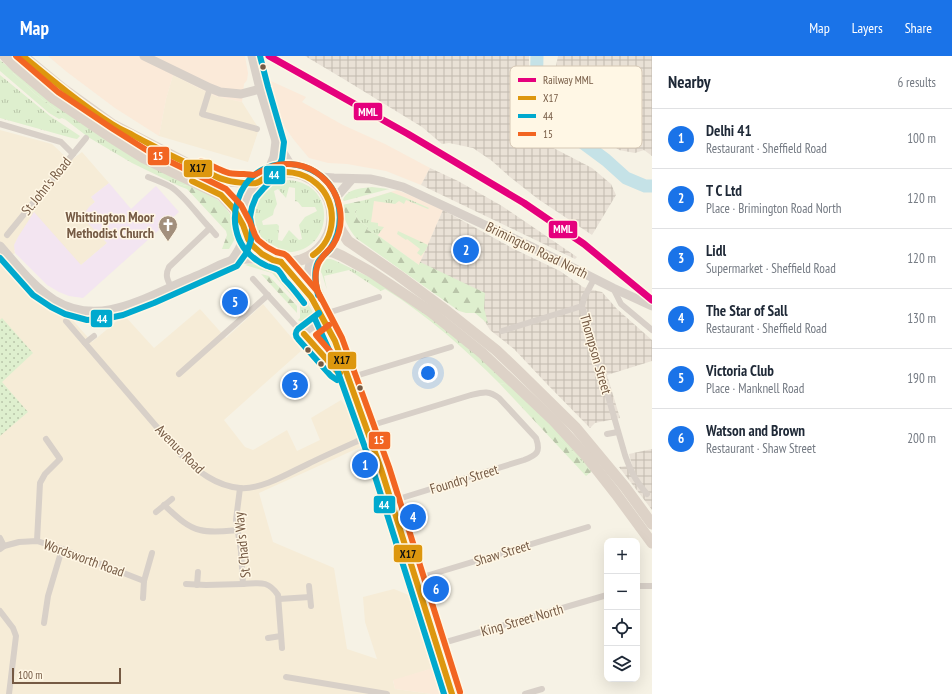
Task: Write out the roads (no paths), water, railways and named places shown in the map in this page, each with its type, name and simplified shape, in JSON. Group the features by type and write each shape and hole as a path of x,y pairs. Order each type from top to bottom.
{"highway":[{"path":"5,56 53,98 109,136 144,158 221,196 234,209 248,239 262,254 277,261 293,262 326,251 333,252 371,272 432,312 482,353 554,421 587,457 652,543"},
{"path":"23,56 63,89 113,124 184,162 227,181 260,181"},
{"path":"243,227 242,217 244,204 249,193 260,181 272,174 281,172 302,175 316,182 327,196 332,213 348,241 398,275 496,350 576,428 625,487 652,524"},
{"path":"315,254 325,242 331,230 332,213"}],"main road":[{"path":"144,56 220,92 241,94 260,89"},
{"path":"252,56 260,89 276,141 290,164 302,175"},
{"path":"260,181 270,167 274,157 276,141"},
{"name":"Brimington Road North","path":"302,175 370,179 404,187 530,246 594,279 652,306"},
{"path":"332,213 338,195 352,179"},
{"path":"232,260 240,248 243,238 243,227"},
{"path":"0,246 38,288 60,303 87,312 120,308 232,260 251,258 277,261 310,297 323,317 335,341 392,501 452,694"},
{"path":"310,297 308,276 309,266 315,254"}],"street":[{"path":"210,88 202,114 257,129"},
{"path":"244,126 247,118"},
{"path":"0,124 60,142 73,154"},
{"name":"St. John's Road","path":"7,235 86,138"},
{"path":"148,177 160,181 172,188 184,199 216,235"},
{"path":"171,287 167,280 166,273 169,267 210,228"},
{"path":"253,279 337,371 349,378 451,347"},
{"name":"Thompson Street","path":"594,279 584,298 582,306 630,470 635,480 647,494"},
{"path":"613,288 621,304 652,330"},
{"path":"179,374 268,295"},
{"path":"304,334 323,317 379,297"},
{"path":"502,331 582,306"},
{"name":"Avenue Road","path":"66,321 180,454 190,464 211,480 226,486 240,488 261,485 368,432 472,395 487,392 494,394 499,398 536,438 538,444 536,454"},
{"path":"85,343 94,336"},
{"path":"607,434 618,432"},
{"path":"38,541 40,484 45,474 60,458 46,440"},
{"name":"Foundry Street","path":"392,501 524,460 536,454"},
{"name":"St Chad's Way","path":"240,488 236,520 244,584 266,583 273,588 278,595 279,600"},
{"path":"156,512 172,499"},
{"path":"164,506 183,521 199,530 238,530"},
{"name":"Shaw Street","path":"416,579 588,527"},
{"path":"0,538 2,548"},
{"name":"Wordsworth Road","path":"2,548 19,542 38,541 62,548 144,581"},
{"path":"44,623 48,596 62,548"},
{"path":"143,598 144,581 152,553"},
{"path":"197,585 198,572"},
{"path":"186,584 244,584"},
{"path":"309,586 311,606"},
{"path":"640,586 652,586"},
{"path":"282,648 279,600 310,596"},
{"name":"King Street North","path":"436,645 604,596"},
{"path":"0,611 13,628 16,636 9,694"},
{"path":"268,638 281,636"},
{"path":"286,677 387,694"},
{"path":"525,694 542,689"}],"waterway":[{"path":"537,56 537,66"},
{"path":"590,148 626,178 645,186 652,186"}],"rail line":[{"name":"MML","path":"269,56 408,134 524,203 584,244 652,300"}],"place":[{"name":"Whittington Moor Methodist Church","path":"168,242"},
{"name":"T C Ltd","path":"466,250"},
{"name":"Victoria Club","path":"235,302"},
{"name":"Lidl","path":"295,385"},
{"name":"Delhi 41","path":"365,465"},
{"name":"The Star of Sall","path":"413,517"},
{"name":"Watson and Brown","path":"436,589"}]}
